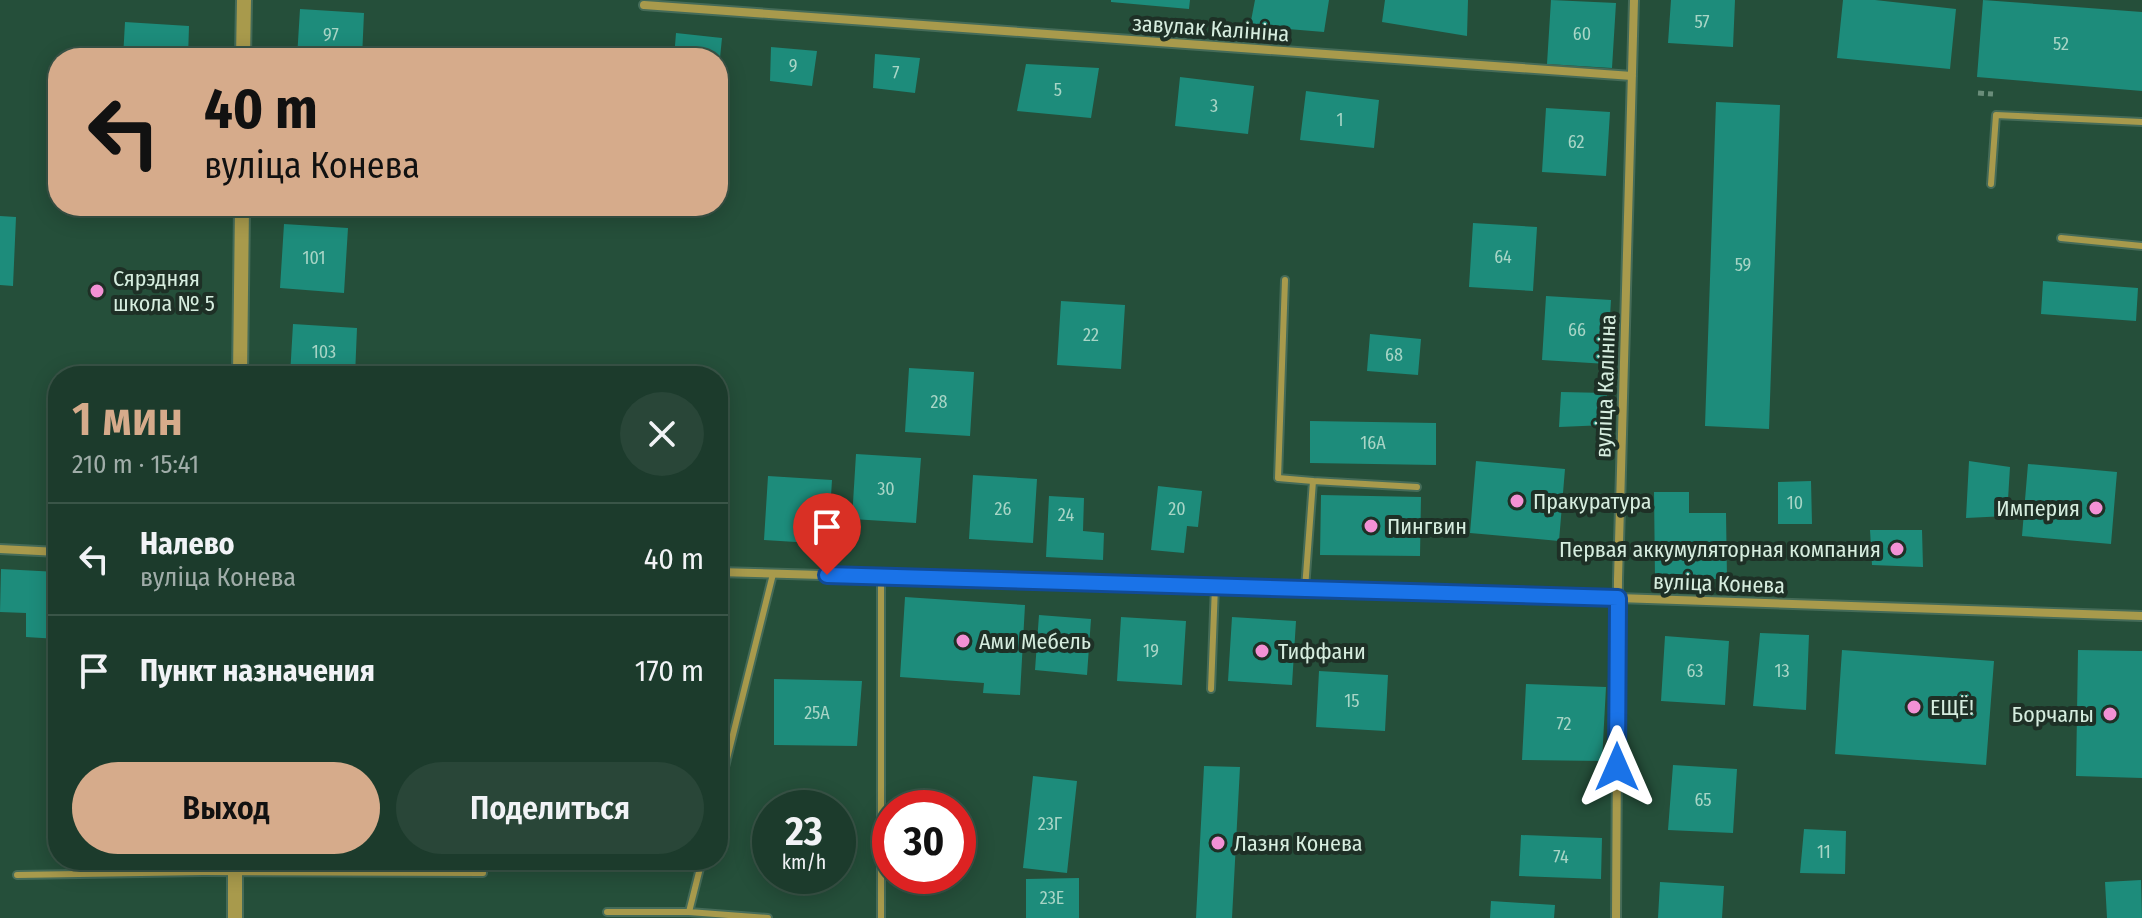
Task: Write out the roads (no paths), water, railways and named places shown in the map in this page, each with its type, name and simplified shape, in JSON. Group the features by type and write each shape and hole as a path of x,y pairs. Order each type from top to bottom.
{"street":[{"path":"243,48 244,0"},
{"name":"вуліца Калініна","path":"1616,918 1618,598 1634,0"},
{"name":"завулак Калініна","path":"644,5 1632,76"},
{"path":"240,366 242,216"},
{"path":"0,549 48,551"},
{"name":"вуліца Конева","path":"728,572 2142,616"},
{"path":"235,870 235,918"}],"lane":[{"path":"1991,184 1996,115 2142,122"},
{"path":"2061,238 2142,246"},
{"path":"1285,280 1278,478 1417,487"},
{"path":"1305,589 1313,481"},
{"path":"728,755 773,574"},
{"path":"881,577 881,918"},
{"path":"1211,689 1215,586"},
{"path":"17,875 138,870"},
{"path":"377,870 483,873 483,870"},
{"path":"689,912 700,870"},
{"path":"607,912 689,912 768,918"}],"place":[{"name":"Сярэдняя школа № 5","path":"97,291"},
{"name":"Пракуратура","path":"1517,501"},
{"name":"Империя","path":"2096,508"},
{"name":"Пингвин","path":"1371,526"},
{"name":"Первая аккумуляторная компания","path":"1897,549"},
{"name":"Ами Мебель","path":"963,641"},
{"name":"Тиффани","path":"1262,651"},
{"name":"ЕЩЁ!","path":"1914,707"},
{"name":"Борчалы","path":"2110,714"},
{"name":"Лазня Конева","path":"1218,843"}]}
